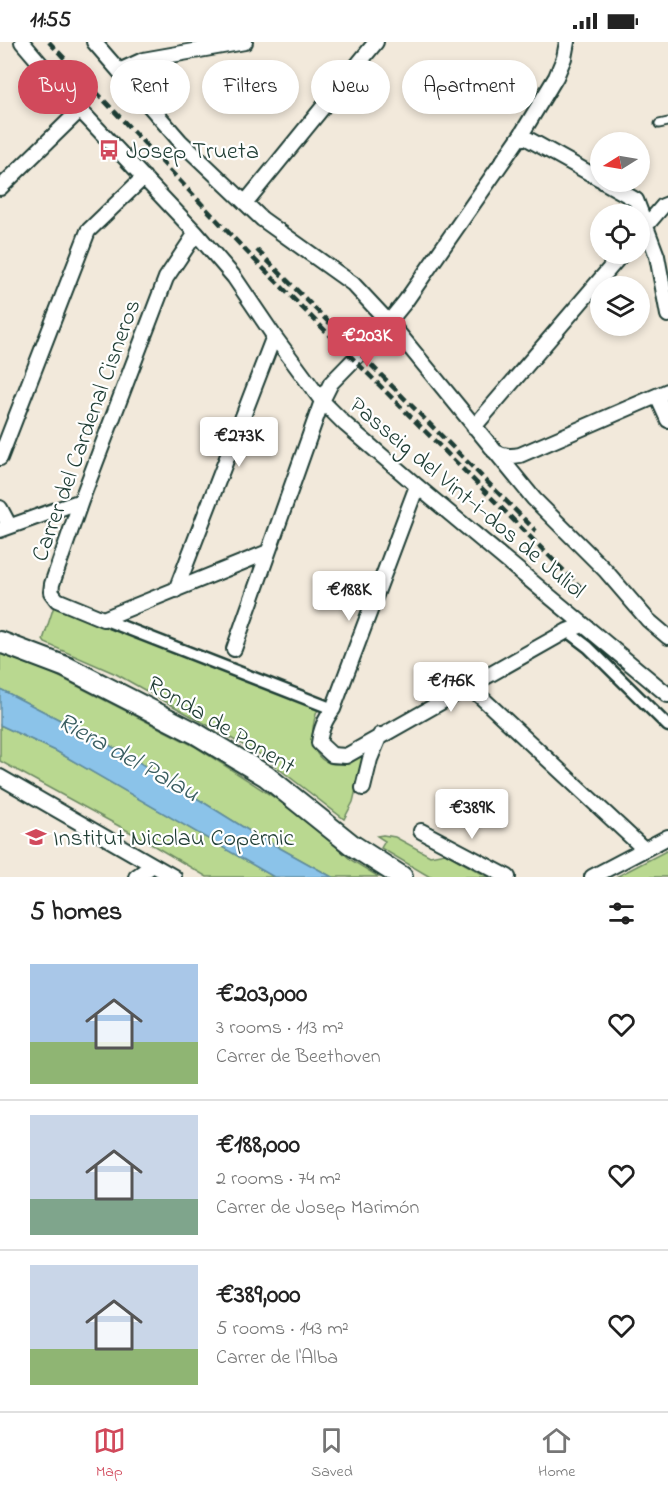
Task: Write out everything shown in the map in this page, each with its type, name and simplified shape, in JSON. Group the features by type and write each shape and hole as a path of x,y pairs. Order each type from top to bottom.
{"main road":[{"name":"Ronda de Ponent","path":"0,642 75,671 195,733 266,776 352,845 402,877"}],"street":[{"name":"Passeig del Vint-i-dos de Juliol","path":"22,42 37,60"},
{"name":"Passeig del Vint-i-dos de Juliol","path":"94,42 110,61"},
{"path":"143,60 245,42"},
{"path":"234,649 322,401 331,383 379,334 388,320 405,302 521,135 556,77 567,42"},
{"path":"245,202 372,44"},
{"path":"0,188 76,114"},
{"name":"Passeig del Vint-i-dos de Juliol","path":"84,114 196,233 234,277 322,401 345,424 668,695"},
{"name":"Passeig del Vint-i-dos de Juliol","path":"156,114 180,141 262,219 353,284 388,320 534,499 605,570 648,620 668,638"},
{"path":"521,135 590,173"},
{"path":"0,458 88,231 144,177"},
{"path":"622,192 636,200 637,204"},
{"path":"650,221 663,206 668,204"},
{"name":"Carrer del Cardenal Cisneros","path":"103,619 57,600 51,592 52,584 81,501 166,278 196,233"},
{"path":"650,242 657,256 668,315"},
{"path":"474,427 613,264"},
{"path":"176,590 274,336"},
{"path":"494,451 510,457 519,454 663,393 668,420"},
{"path":"417,486 333,709 320,732 319,743 332,755 346,756 468,685 567,631 583,625"},
{"path":"0,508 4,528 81,501"},
{"path":"103,619 268,552"},
{"path":"103,619 333,709"},
{"path":"567,631 588,647 668,726"},
{"path":"468,685 644,849"},
{"path":"363,788 370,759 380,735"},
{"path":"1,779 174,877"},
{"path":"421,831 508,877"},
{"path":"592,877 668,837"},
{"path":"136,877 153,865"}],"lane":[{"path":"659,124 668,123"}],"green space":[{"path":"54,606 319,707 314,723 313,740 319,756 325,761 338,764 365,752 353,802 344,819 261,755 116,674 45,643 43,640"},
{"path":"0,654 50,672 196,747 300,814 351,860 379,877 332,877 251,832 124,753 0,689"},
{"path":"0,725 56,751 274,877 207,877 0,761"},
{"path":"377,836 395,837 430,856 445,853 488,877 430,877 381,848 385,841"},
{"path":"668,850 668,877 616,877"}],"water":[{"name":"Riera del Palau","path":"0,689 124,753 251,832 332,877 274,877 56,751 0,725"}],"railway":[{"path":"49,42 247,252 585,592"},
{"path":"257,250 536,531"}],"place":[{"name":"Josep Trueta","path":"109,150"},
{"name":"Institut Nicolau Copèrnic","path":"36,837"}]}
